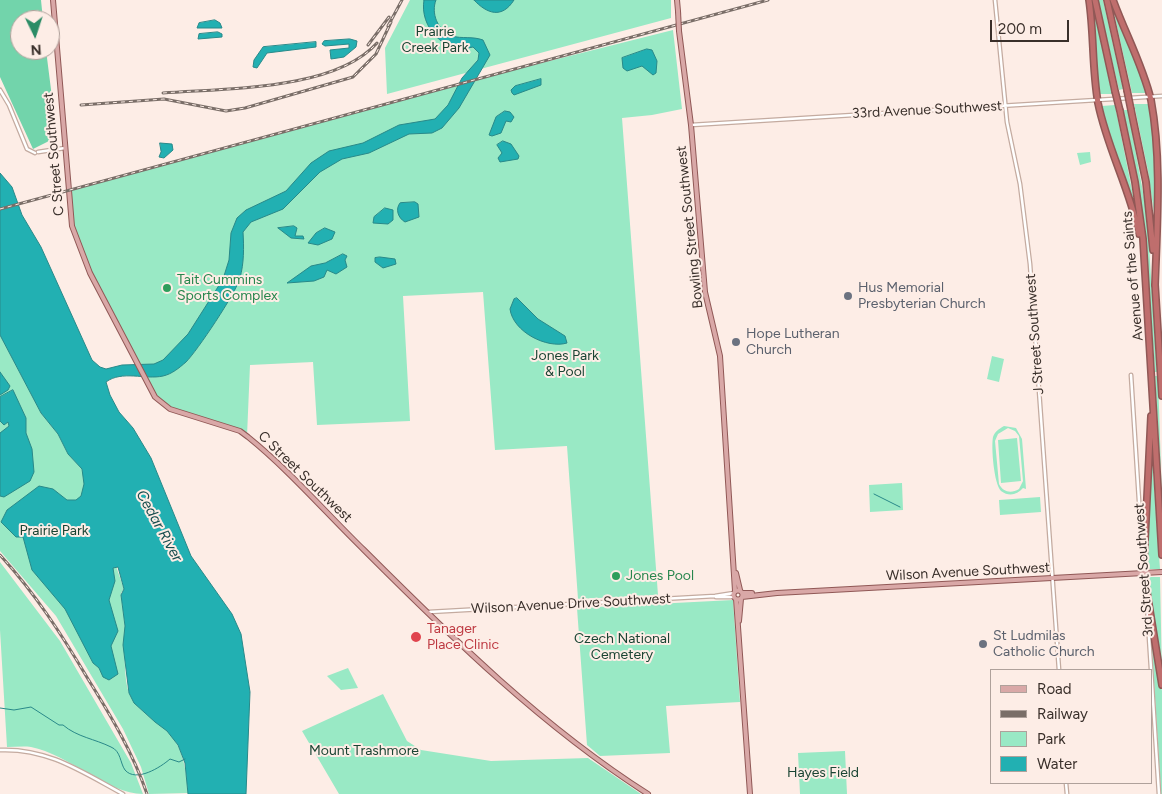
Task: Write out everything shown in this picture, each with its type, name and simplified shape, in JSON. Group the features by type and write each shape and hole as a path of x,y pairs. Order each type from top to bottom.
{"highway":[{"path":"1089,0 1098,101 1108,142 1132,207 1145,262"},
{"name":"Avenue of the Saints","path":"1095,0 1116,91 1139,209 1145,262 1162,555"},
{"name":"Avenue of the Saints","path":"1107,0 1132,110 1150,210 1162,396"},
{"path":"1113,0 1150,98 1158,158 1156,286"},
{"path":"1144,560 1153,396"},
{"path":"1145,580 1162,684"}],"main road":[{"name":"C Street Southwest","path":"52,0 70,213 76,238 90,273 155,397 170,409 240,431 254,442 427,612 535,710 610,770 648,794"},
{"name":"Bowling Street Southwest","path":"677,0 691,125 705,292 720,352 738,595 750,794"},
{"name":"Wilson Avenue Southwest","path":"738,595 1162,572"}],"street":[{"name":"J Street Southwest","path":"995,0 1005,106 1020,184 1030,264 1059,669"},
{"path":"0,90 9,105 27,149 36,153 65,148"},
{"name":"33rd Avenue Southwest","path":"691,125 1162,96"},
{"name":"3rd Street Southwest","path":"1131,375 1144,560 1147,573 1145,580 1151,669"},
{"name":"Wilson Avenue Drive Southwest","path":"427,612 738,595"},
{"name":"3rd Street Southwest","path":"1152,687 1159,794"},
{"path":"0,750 26,750 47,756 67,764 123,794"}],"green space":[{"path":"0,0 41,0 42,10 10,10 10,60 47,60 57,137 33,149 0,77"},
{"name":"Prairie Creek Park","path":"410,0 671,0 671,18 387,94 385,48"},
{"path":"1090,0 1092,1 1112,94 1099,94"},
{"path":"1098,0 1103,0 1123,89 1119,90"},
{"path":"1111,0 1147,93 1132,93"},
{"name":"Jones Park & Pool","path":"673,30 682,109 622,118 658,595 578,599 567,446 495,450 483,292 403,296 410,421 317,425 313,362 250,365 247,436 240,431 170,409 155,397 98,290 72,226 67,191 486,77"},
{"path":"1134,104 1150,104 1157,160 1155,220 1148,171"},
{"path":"1115,105 1138,220 1109,139 1101,108 1102,106"},
{"path":"1123,110 1128,110 1147,214 1157,372 1155,372 1144,221"},
{"path":"1090,152 1091,162 1080,165 1077,153"},
{"name":"Prairie Park","path":"0,335 41,413 58,434 68,454 82,469 124,589 121,593 128,689 137,705 170,733 175,741 182,757 188,793 149,794 141,767 123,729 56,616 0,551"},
{"path":"992,356 1004,359 999,382 987,379"},
{"path":"1155,376 1158,376 1162,501"},
{"path":"1004,426 1016,428 1022,439 1026,489 1023,488 1013,494 1001,491 995,473 992,442 996,432","holes":["1008,428 1015,431 1019,436 1023,481 1019,489 1010,492 1003,489 999,484 995,441 998,434"]},
{"path":"1017,438 1021,481 1001,483 998,440"},
{"path":"1152,456 1160,569 1146,569 1145,559"},
{"path":"902,483 903,510 870,512 869,485"},
{"path":"1040,497 1041,512 1000,515 999,500"},
{"name":"Prairie Park","path":"0,562 60,641 131,763 143,794 116,788 45,751 31,747 7,747 0,630"},
{"path":"1149,577 1160,577 1162,675 1148,580"},
{"name":"Czech National Cemetery","path":"733,600 740,702 666,706 670,753 600,756 587,745 577,608"},
{"path":"1149,602 1162,691 1162,794 1161,794"},
{"path":"348,668 358,688 341,690 327,676"},
{"name":"Mount Trashmore","path":"383,694 407,741 421,750 491,761 588,758 641,794 339,794 302,731"},
{"name":"Hayes Field","path":"845,751 847,794 800,794 798,753"}],"water":[{"name":"Cedar River","path":"424,0 436,0 434,10 436,21 442,30 452,36 483,40 490,55 459,108 442,128 432,133 409,134 369,153 342,159 320,172 283,209 251,222 243,232 243,261 237,285 216,322 186,362 178,369 163,376 126,376 112,378 106,382 119,412 133,428 151,458 191,556 232,614 241,634 250,692 246,794 188,794 185,763 178,745 167,731 134,703 129,693 123,645 125,626 121,595 124,589 118,567 113,568 115,581 109,600 118,631 111,646 118,674 109,680 103,677 99,668 93,663 65,609 32,570 23,537 16,537 1,522 7,510 39,486 53,489 67,500 76,500 81,496 84,484 82,469 68,454 58,434 41,413 0,335 0,173 12,187 22,215 41,247 92,360 100,367 106,369 122,365 154,364 163,360 188,334 223,279 229,260 231,233 237,218 246,210 286,191 311,163 329,151 363,143 399,125 435,119 448,105 462,78 478,60 479,53 473,47 453,47 436,37 426,20"},
{"path":"474,0 514,0 505,10 494,12 484,9"},
{"path":"215,20 220,23 222,28 197,28 199,23"},
{"path":"218,32 222,34 222,37 198,39 199,34"},
{"path":"350,39 357,41 356,47 344,57 331,59 330,50 349,48 349,44 325,46 322,44 324,41"},
{"path":"316,42 316,47 267,53 257,68 253,67 254,60 263,47"},
{"path":"647,49 652,50 657,61 656,73 653,75 642,66 627,71 623,68 622,58"},
{"path":"541,79 541,85 514,95 512,93 511,90 515,86"},
{"path":"505,111 510,112 514,117 511,122 506,121 501,133 489,135 496,117"},
{"path":"503,141 511,144 519,156 518,159 500,162 498,158 502,153 497,145"},
{"path":"160,143 172,144 173,150 164,158 159,157 161,152"},
{"path":"415,202 418,204 419,217 405,222 398,213 398,205 400,203"},
{"path":"385,208 393,210 393,220 388,224 373,223 374,217"},
{"path":"294,226 297,228 295,236 303,236 304,239 291,238 278,228"},
{"path":"325,228 335,232 332,239 318,245 308,243 316,233"},
{"path":"343,254 347,256 345,260 347,267 336,274 327,270 324,277 314,281 287,283 311,266 325,263"},
{"path":"375,258 395,259 396,264 383,268 375,262"},
{"path":"517,298 538,319 565,336 567,343 559,344 541,341 532,337 517,325 510,309 514,299"},
{"path":"0,372 10,386 8,390 0,395"},
{"path":"13,390 26,418 26,433 32,449 34,472 30,481 4,497 0,496 0,433 9,426 8,422 4,425 0,421 0,397"}],"waterway":[{"path":"874,494 900,507"},
{"path":"0,708 14,710 31,707 59,725 63,725 80,735 111,747 117,751 123,767 130,774 135,775 148,772 170,759 179,762 185,759"}],"railway":[{"path":"388,26 402,0"},
{"path":"0,209 768,0"},
{"path":"368,45 389,17"},
{"path":"81,105 164,99 226,111 245,108 353,77 376,54 391,22"},
{"path":"163,93 247,88 307,79 358,59 377,43"},
{"path":"0,555 13,569 58,630 121,735 147,794"}],"place":[{"name":"Tait Cummins Sports Complex","path":"167,288"},
{"name":"Hus Memorial Presbyterian Church","path":"848,296"},
{"name":"Hope Lutheran Church","path":"736,342"},
{"name":"Jones Pool","path":"616,576"},
{"name":"Tanager Place Clinic","path":"416,637"},
{"name":"St Ludmilas Catholic Church","path":"983,644"}]}
